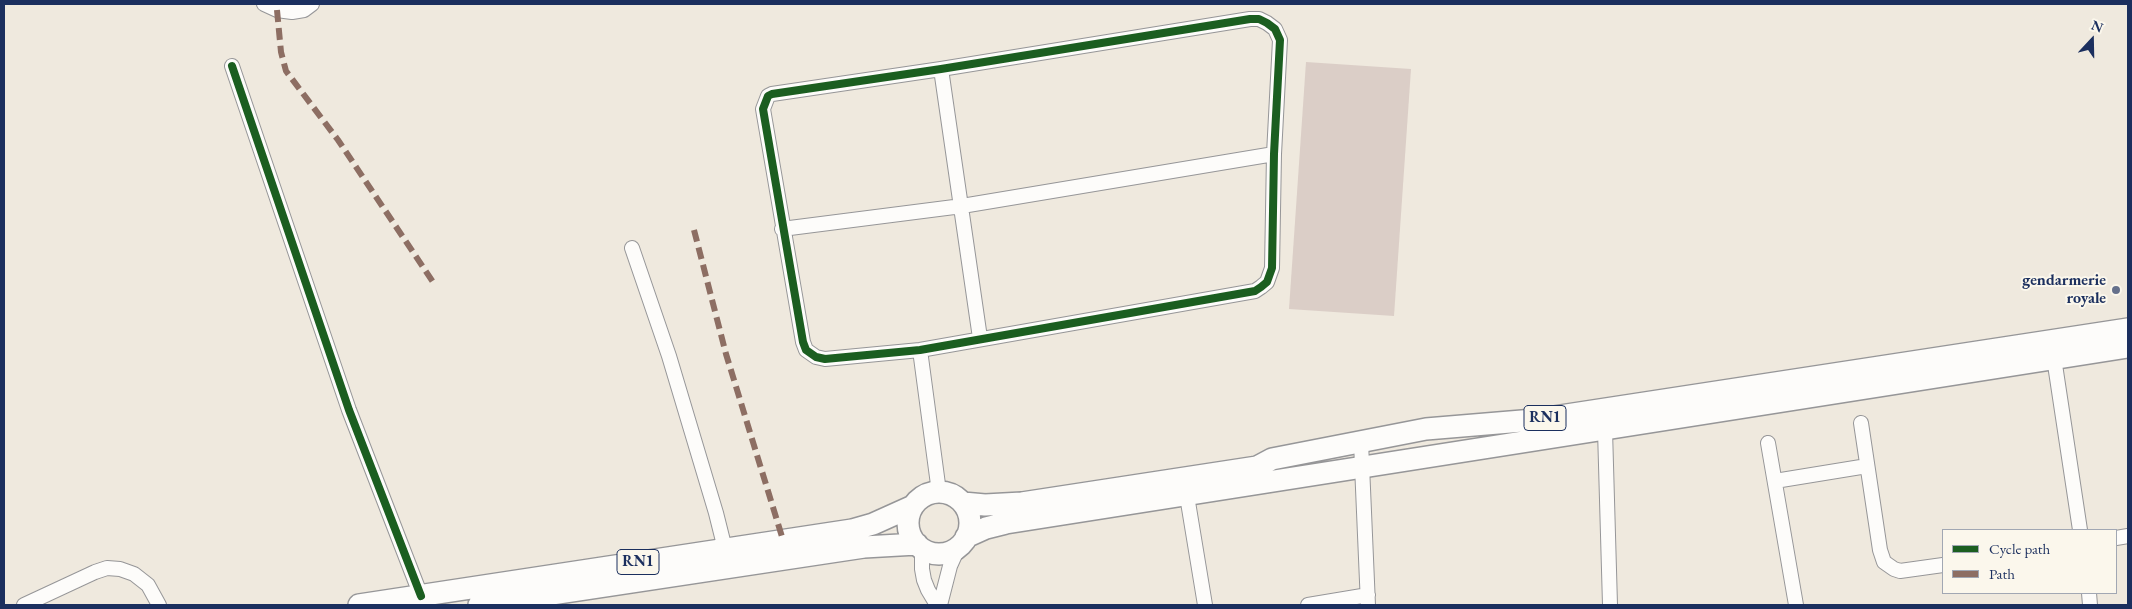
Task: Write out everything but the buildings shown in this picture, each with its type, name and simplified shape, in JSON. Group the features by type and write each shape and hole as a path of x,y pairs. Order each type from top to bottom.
{"main road":[{"name":"RN1","path":"359,605 852,530 873,524 913,506 924,496 939,492 952,495 963,503 985,505 1022,503 1260,466 1272,459 1444,426 1498,424 1534,420 2128,329"},
{"name":"RN1","path":"479,605 864,547 919,546 934,553 940,553 953,550 962,542 996,525 2128,347"},
{"path":"962,542 969,531 969,516 963,503"},
{"path":"913,506 908,526 919,546"}],"street":[{"path":"264,4 277,10 292,12 304,10 312,4"},
{"path":"1259,19 1275,29 1280,40 1274,154 1272,268 1267,282 1255,291 920,350 825,359 810,354 803,342 782,229 763,109 768,96 941,69 1222,23 1259,19"},
{"path":"232,66 349,410 421,596"},
{"path":"941,69 980,338"},
{"path":"782,229 962,206 1274,154"},
{"path":"632,248 669,356 716,513 724,549"},
{"path":"920,350 939,492"},
{"path":"2054,358 2080,529"},
{"path":"1861,422 1880,550 1884,562 1900,571 1942,565"},
{"path":"1605,430 1610,605"},
{"path":"1308,605 1368,600 1361,442"},
{"path":"1768,444 1796,605"},
{"path":"1774,481 1868,466"},
{"path":"1187,496 1205,605"},
{"path":"938,605 948,573 962,542"},
{"path":"919,546 924,580 938,605"},
{"path":"24,605 86,575 107,568 120,569 134,574 148,585 159,605"}],"marked path":[{"path":"277,10 281,52 286,71 338,140 433,282"},
{"path":"694,230 726,354 783,540"}],"cycle path":[{"path":"1250,19 1259,19 1267,23 1275,29 1280,40 1274,154 1272,268 1267,282 1261,287 1255,291 920,350 825,359 816,357 806,350 803,342 763,109 768,96 1250,19"},
{"path":"232,66 349,410 421,596"}],"place":[{"name":"gendarmerie royale","path":"2116,290"}]}
